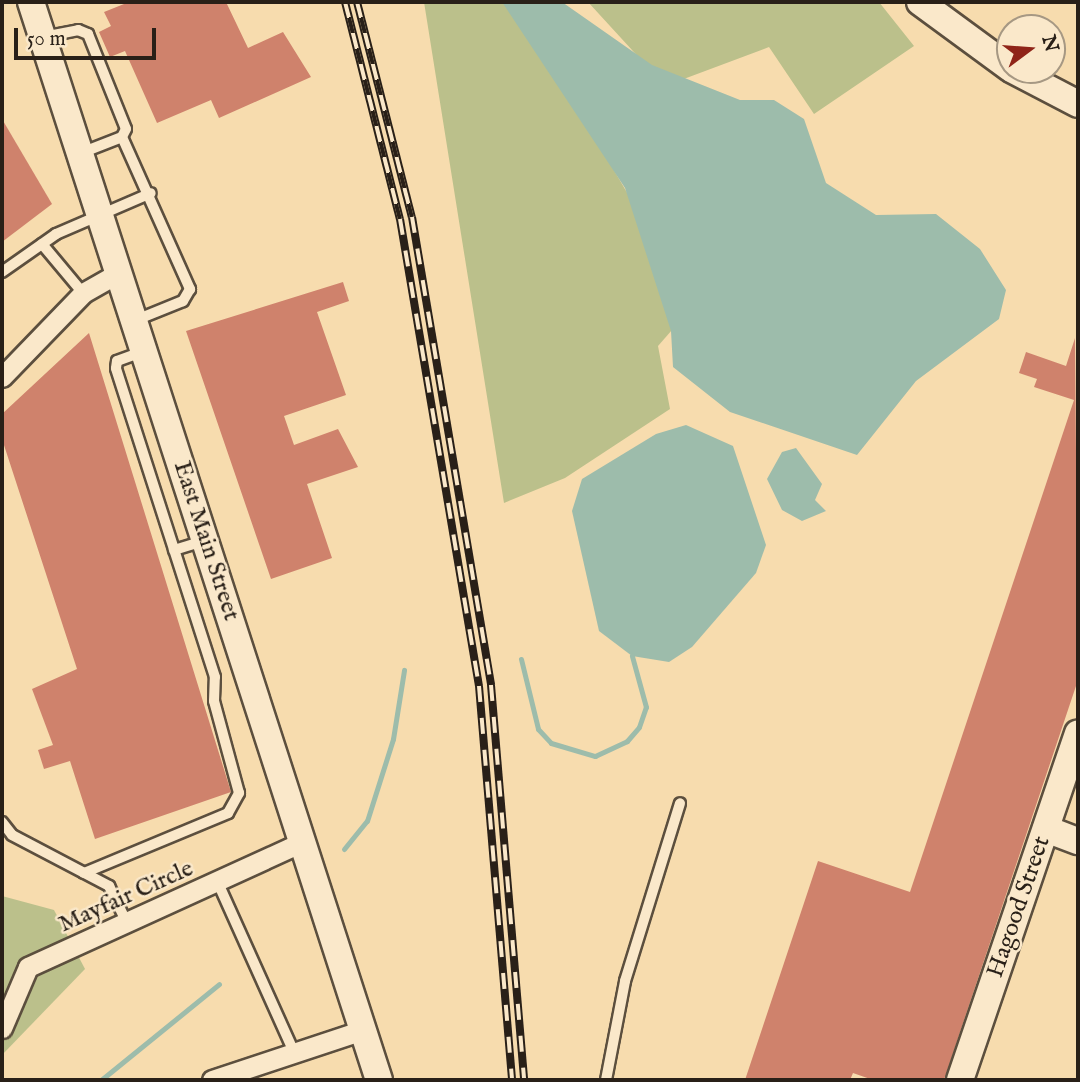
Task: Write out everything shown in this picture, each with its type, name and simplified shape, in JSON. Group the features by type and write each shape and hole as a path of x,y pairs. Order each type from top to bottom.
{"main road":[{"name":"East Main Street","path":"31,2 379,1080"},
{"path":"920,2 996,57"},
{"path":"1040,84 1078,104"},
{"name":"Hagood Street","path":"960,1080 1078,734"},
{"path":"1046,829 1078,841"}],"street":[{"path":"2,377 83,293 120,272"},
{"name":"Mayfair Circle","path":"2,1028 28,967 218,883 302,842"},
{"path":"212,1080 363,1030"}],"lane":[{"path":"43,38 78,30 88,34 126,129 122,137 81,153"},
{"path":"122,137 151,193 190,289 183,301 135,320"},
{"path":"2,272 41,244 100,212 151,193"},
{"path":"41,244 83,293"},
{"path":"84,873 228,813 239,793 214,701 215,677 117,361 145,351"},
{"path":"174,550 206,540"},
{"path":"606,1080 625,981 680,803"},
{"path":"2,822 12,835 109,886 128,924"},
{"path":"218,883 294,1052"}],"green space":[{"path":"424,2 516,2 693,306 658,346 670,409 565,478 504,503"},
{"path":"588,2 879,2 914,46 814,114 769,47 665,86"},
{"path":"2,896 54,910 85,969 2,1055"}],"shaded area":[{"path":"502,2 562,2 652,65 740,100 774,100 804,119 826,183 876,215 936,214 980,249 1006,290 999,319 916,381 857,455 730,412 673,367 671,331 625,188"},
{"path":"686,425 733,446 766,545 756,573 692,647 669,662 632,656 599,631 572,511 582,479 656,434"},
{"path":"796,448 822,484 815,500 826,511 802,521 782,510 767,479 782,452"}],"building":[{"path":"129,2 226,2 248,48 283,32 311,77 219,118 211,100 157,123 125,51 110,57 99,32 111,26 104,12"},
{"path":"2,119 52,204 2,242"},
{"path":"343,282 349,301 317,312 346,395 284,416 294,445 338,429 358,467 307,484 332,558 271,579 186,331"},
{"path":"89,333 231,792 95,839 70,761 44,769 38,750 53,745 32,689 77,669 2,439 2,414"},
{"path":"1075,338 1078,680 944,1080 873,1080 853,1073 850,1080 745,1080 818,861 910,892 1074,400 1034,387 1037,379 1019,373 1026,352 1066,366"}],"waterway":[{"path":"521,659 538,729 551,743 595,756 627,741 639,727 646,707 632,656"},
{"path":"344,849 367,821 393,739 404,670"},
{"path":"101,1080 219,984"}],"railway":[{"path":"345,2 400,219 479,686 512,1080"},
{"path":"357,2 412,217 491,685 524,1080"}]}
